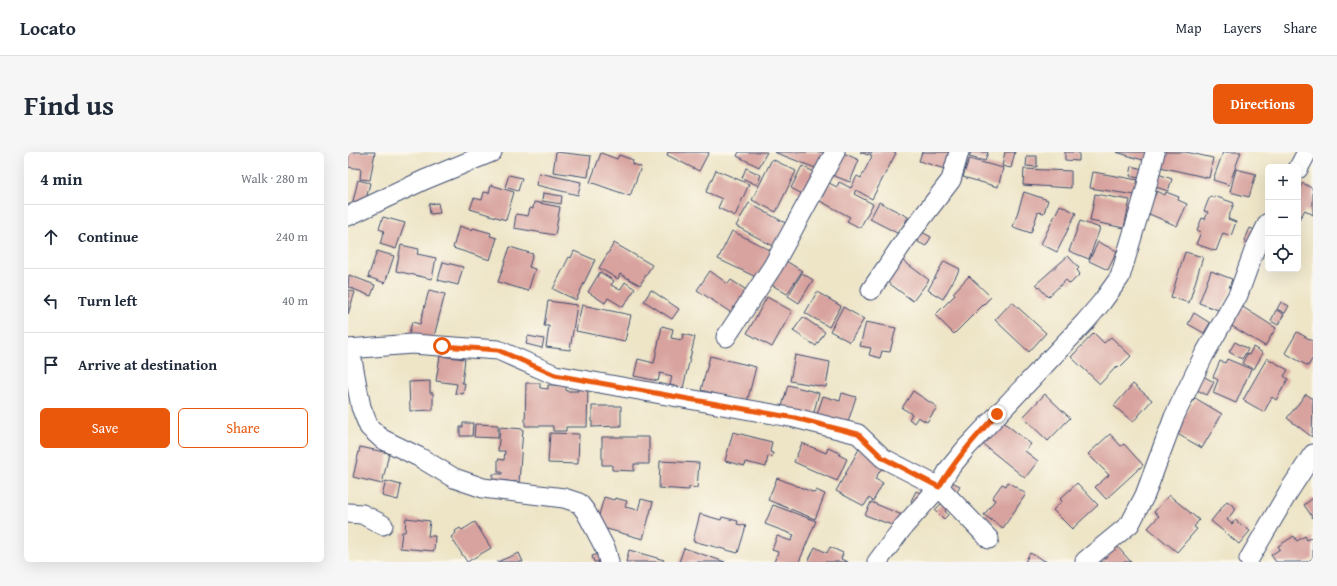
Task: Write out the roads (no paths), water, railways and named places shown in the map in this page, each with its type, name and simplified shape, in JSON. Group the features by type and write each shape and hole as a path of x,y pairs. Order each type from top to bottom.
{"street":[{"path":"348,216 424,180 492,152"},
{"path":"726,337 773,266 835,152"},
{"path":"871,290 905,240 951,180 959,152"},
{"path":"877,562 904,526 939,487 949,469 1085,322 1120,277 1145,193 1155,152"},
{"path":"1301,164 1307,152"},
{"path":"1086,561 1130,524 1145,495 1174,417 1204,355 1238,295 1254,251 1265,229"},
{"path":"609,562 606,550 586,512 579,503 564,498 483,488 454,478 419,457 382,439 369,427 360,407 349,349 412,344 498,350 555,375 795,418 858,434 883,458 939,487 989,540"},
{"path":"1249,559 1289,491 1313,454"},
{"path":"348,513 362,514 383,525"}]}
